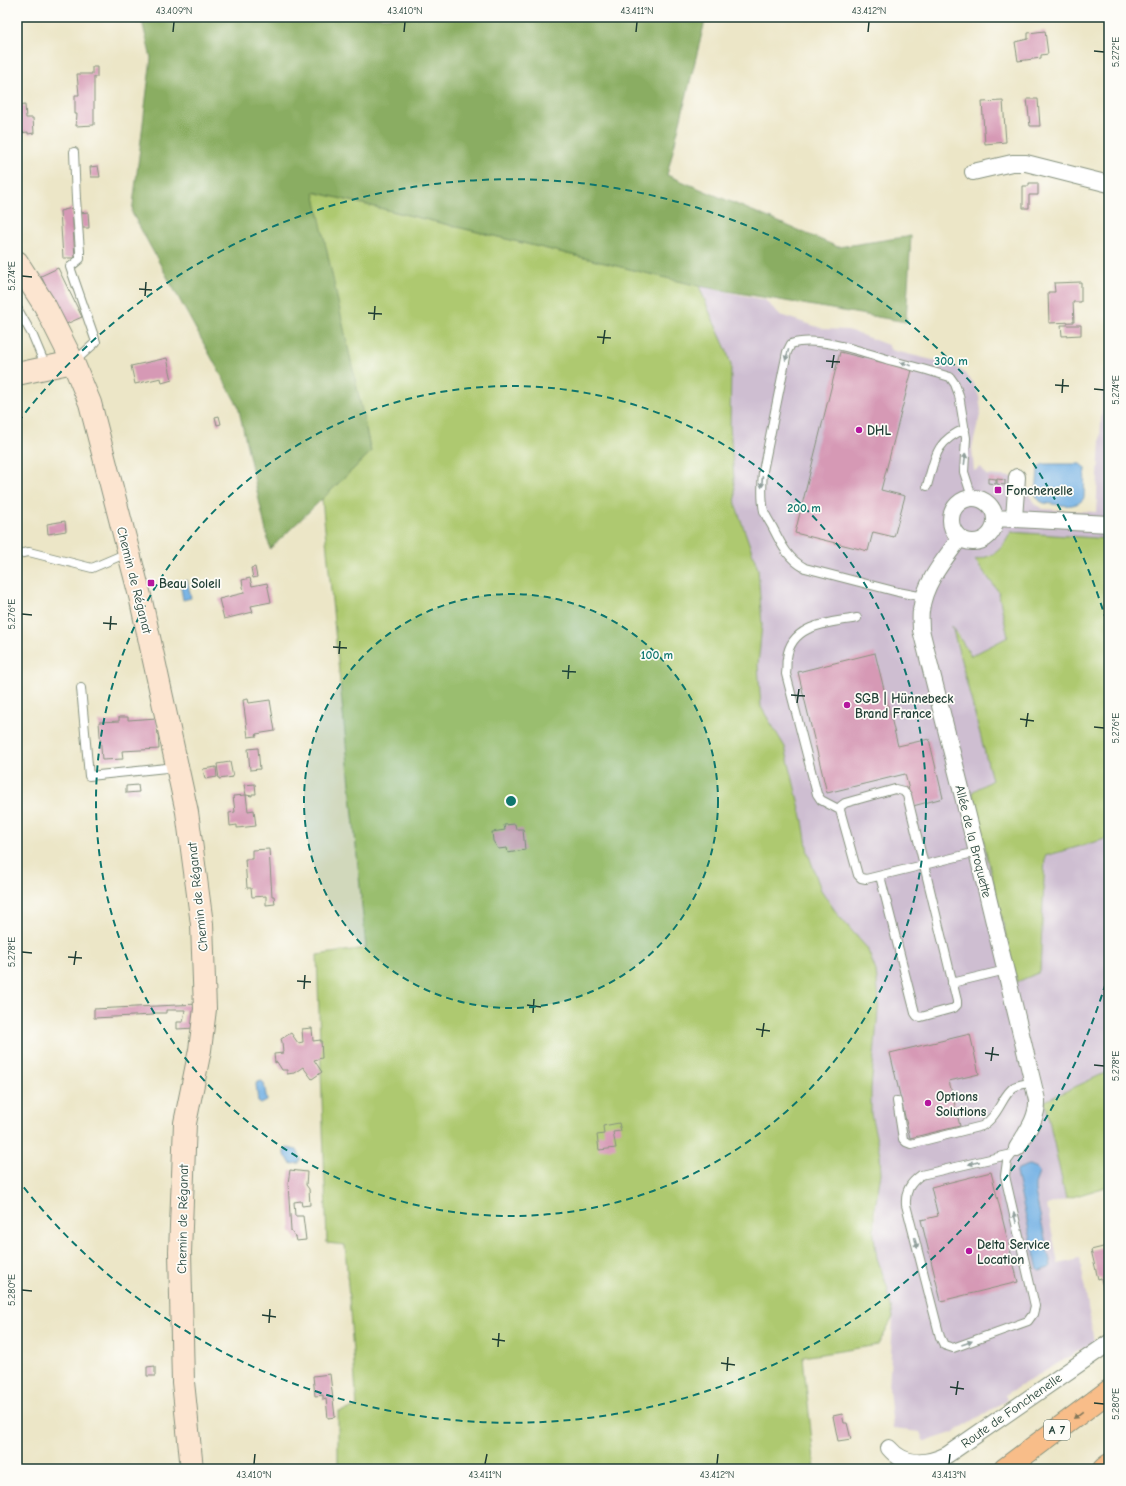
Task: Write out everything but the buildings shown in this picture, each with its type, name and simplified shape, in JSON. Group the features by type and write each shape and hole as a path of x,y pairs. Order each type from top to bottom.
{"highway":[{"name":"A 7","path":"1006,1469 1109,1391"},
{"path":"1104,1469 1109,1465"}],"street":[{"path":"973,172 1012,163 1026,163 1109,184"},
{"name":"Chemin de Réganat","path":"17,262 45,306 73,362 90,403 140,596 187,812 202,924 205,1009 200,1050 185,1123 180,1252 183,1382 192,1469"},
{"path":"17,374 73,362"},
{"path":"1014,518 1017,477"},
{"path":"972,497 979,498 991,505 996,518 996,525 993,532 982,541 967,542 960,538 951,525 953,510 958,503 964,499 972,497"},
{"path":"996,518 1109,524"},
{"name":"Allée de la Broquette","path":"960,538 933,577 924,597 921,611 921,630 1037,1100 1036,1116 1015,1151"},
{"name":"Route de Fonchenelle","path":"889,1448 896,1457 906,1462 938,1459 947,1455 1109,1343"}],"lane":[{"path":"73,362 96,342 70,267 80,259 74,152"},
{"path":"17,308 32,336 46,368"},
{"path":"924,597 898,592 805,568 796,563 789,556 764,512 762,489 763,471 787,352 791,344 798,342 825,343 950,377 955,384 959,395 965,429 966,449 964,472 972,497"},
{"path":"927,486 935,457 941,445 953,434 965,429"},
{"path":"17,554 29,552 92,568 128,552"},
{"path":"840,810 820,800 817,794 786,674 787,656 793,641 801,632 812,627 857,618"},
{"path":"81,688 89,776 177,767"},
{"path":"880,876 915,1013 917,1016 921,1017 954,1008 957,1005 957,1001 952,983 924,866 907,795 903,791 895,790 845,803 841,806 840,810 858,875 861,878 880,876 924,866 977,852"},
{"path":"952,983 1006,970"},
{"path":"896,1101 903,1139 911,1144 982,1126 993,1117 1012,1088 1032,1082"},
{"path":"1015,1151 1007,1161 1005,1176 1035,1306 1033,1314 1028,1321 953,1348 944,1345 940,1338 906,1205 908,1188 914,1180 921,1175 1015,1151"}],"shaded area":[{"path":"699,286 765,300 780,315 824,329 848,330 888,345 891,350 953,365 973,382 979,396 981,411 972,448 974,471 981,467 986,475 1027,478 1028,493 1034,503 1042,509 1096,512 1104,369 1109,370 1109,1071 1045,1101 1066,1199 1047,1205 1058,1264 1080,1259 1095,1348 1082,1349 1005,1395 1007,1400 952,1433 924,1442 920,1432 893,1429 889,1389 893,1317 887,1286 877,1258 874,1236 880,1154 871,1114 871,1088 838,915 821,890 808,853 803,821 785,747 761,707 758,665 762,625 758,569 736,506 730,426 731,365 726,349"}],"green space":[{"path":"141,17 706,17 667,175 838,247 911,236 906,322 699,286 314,192 371,452 270,549 238,406 132,213 151,58"},
{"path":"313,192 699,286 726,349 731,365 730,426 736,506 758,569 762,625 758,665 761,707 785,747 803,821 808,853 821,890 838,915 867,948 876,971 879,1000 871,1088 871,1114 880,1154 881,1174 874,1213 874,1236 877,1258 887,1286 893,1317 878,1345 803,1357 815,1469 338,1469 338,1412 357,1407 345,1245 327,1243 317,955 366,948 322,499 371,452"},
{"path":"1011,532 1109,539 1109,838 1045,856 1040,972 1017,982 972,792 992,780 952,626 971,656 1008,637 998,591 975,560 993,554 1001,548"},
{"path":"1109,1071 1109,1186 1066,1199 1045,1101"}],"water":[{"path":"1043,464 1080,464 1085,468 1084,498 1081,502 1071,505 1060,505 1040,501 1036,496 1038,468"},
{"path":"187,580 191,598 183,600 180,582"},
{"path":"262,1081 264,1083 267,1101 261,1104 258,1102 256,1084 257,1082"},
{"path":"287,1148 297,1150 301,1159 299,1163 290,1163 284,1155 284,1151"},
{"path":"1029,1165 1036,1168 1039,1173 1035,1184 1035,1192 1051,1266 1040,1271 1038,1270 1016,1173 1018,1169"}],"place":[{"name":"DHL","path":"859,430"},
{"name":"Fonchenelle","path":"998,490"},
{"name":"Beau Soleil","path":"151,583"},
{"name":"SGB | Hünnebeck Brand France","path":"847,705"},
{"name":"Options Solutions","path":"928,1103"},
{"name":"Delta Service Location","path":"969,1251"}]}
